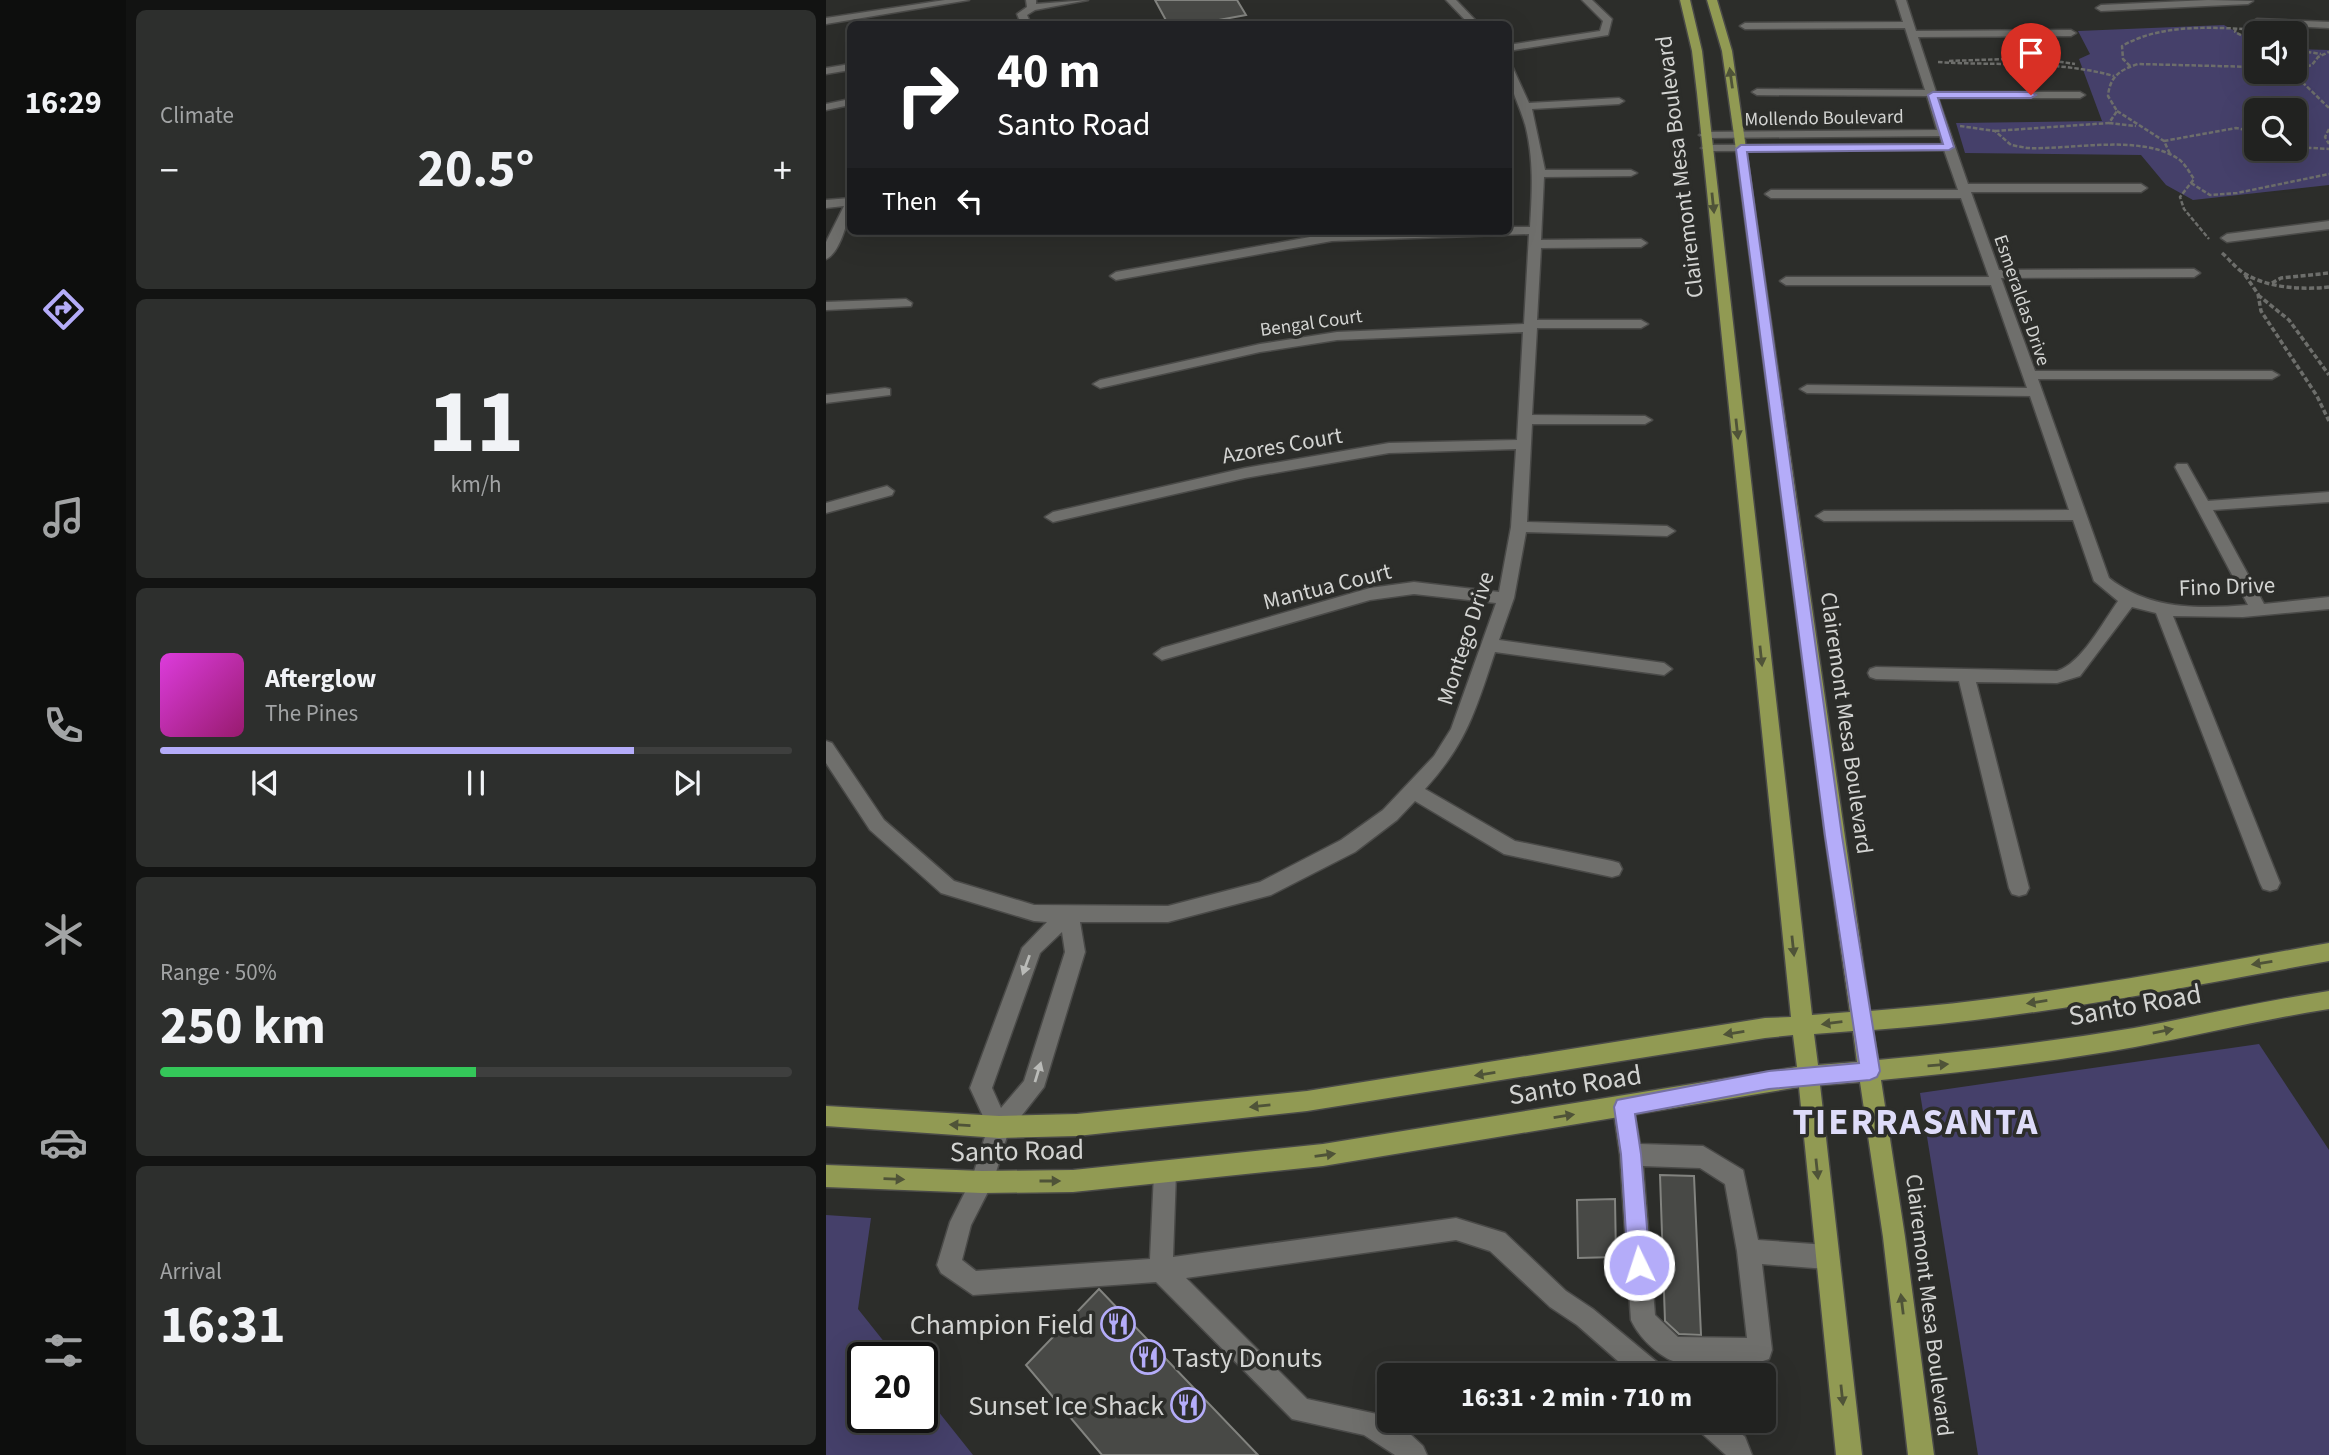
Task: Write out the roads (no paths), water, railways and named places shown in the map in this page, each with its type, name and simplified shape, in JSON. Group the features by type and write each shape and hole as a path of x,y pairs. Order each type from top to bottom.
{"main road":[{"name":"Clairemont Mesa Boulevard","path":"1685,0 1697,51 1849,1455"},
{"name":"Clairemont Mesa Boulevard","path":"1712,0 1727,51 1741,142 1830,808 1870,1071 1921,1455"},
{"name":"Santo Road","path":"826,1116 999,1127 1077,1125 1307,1101 1765,1028 1946,1015 2124,989 2329,952"},
{"name":"Santo Road","path":"826,1175 982,1182 1073,1181 1324,1155 1624,1107 1769,1080 1963,1062 2135,1037 2257,1011 2329,1000"}],"street":[{"path":"826,21 869,20 964,0"},
{"path":"1025,21 1022,14 1032,4 1083,0"},
{"path":"1451,0 1471,21"},
{"path":"1512,47 1604,33 1608,21 1587,0"},
{"name":"Esmeraldas Drive","path":"1900,0 2077,515 2102,581 2127,601"},
{"path":"2101,8 2248,1 2257,26 2329,24"},
{"path":"1745,26 2071,33"},
{"path":"826,71 847,68"},
{"name":"Montego Drive","path":"826,748 877,825 948,887 1034,913 1168,914 1264,889 1348,846 1390,815 1440,761 1459,731 1506,598 1519,527 1539,173 1534,129 1520,87 1512,74"},
{"path":"1757,92 2080,95"},
{"path":"1526,106 1619,101"},
{"path":"826,107 847,103"},
{"name":"Mollendo Boulevard","path":"1741,142 1944,133"},
{"name":"Mollendo Boulevard","path":"1706,142 1949,147"},
{"path":"1539,173 1631,173"},
{"path":"1771,194 2141,188"},
{"path":"826,204 847,203"},
{"path":"826,255 846,224"},
{"path":"2227,238 2329,225"},
{"path":"1116,275 1332,237 1534,237 1642,243"},
{"path":"1786,281 2194,273"},
{"path":"826,306 906,303"},
{"name":"Bengal Court","path":"1100,384 1260,348 1337,336 1530,326 1641,324"},
{"path":"2029,375 2272,375"},
{"path":"1807,389 2035,392"},
{"path":"826,399 885,392"},
{"path":"1525,419 1645,420"},
{"name":"Azores Court","path":"1053,517 1245,473 1390,449 1523,444"},
{"path":"2182,467 2259,610"},
{"path":"826,508 887,491"},
{"path":"2203,506 2329,497"},
{"path":"1824,516 2077,515"},
{"path":"1519,527 1667,531"},
{"name":"Mantua Court","path":"1162,654 1370,594 1414,588 1506,598"},
{"path":"1876,673 2057,677 2074,672 2127,601"},
{"name":"Fino Drive","path":"2127,601 2163,611 2259,610 2329,603"},
{"path":"2163,611 2270,883"},
{"path":"1489,645 1664,669"},
{"path":"1966,675 2019,888"},
{"path":"1412,790 1511,848 1612,869"},
{"path":"999,1127 981,1088 1032,948 1069,913"},
{"path":"1069,913 1074,952 1033,1087 999,1127 982,1182 961,1222 949,1265 972,1283 1161,1270 1456,1229 1497,1241 1558,1299 1585,1317 1639,1363"},
{"path":"1624,1107 1631,1154 1643,1320 1673,1349 1760,1350 1749,1251 1734,1178 1703,1157 1631,1154"},
{"path":"1165,1172 1161,1270 1301,1410 1368,1423 1401,1442 1414,1455"},
{"path":"1749,1251 1827,1257"},
{"path":"1721,1433 1736,1446 1739,1455"}],"place":[{"name":"Champion Field","path":"1118,1324"},
{"name":"Tasty Donuts","path":"1148,1357"},
{"name":"Sunset Ice Shack","path":"1188,1405"}],"district":[{"name":"TIERRASANTA","path":"1916,1121"}]}
